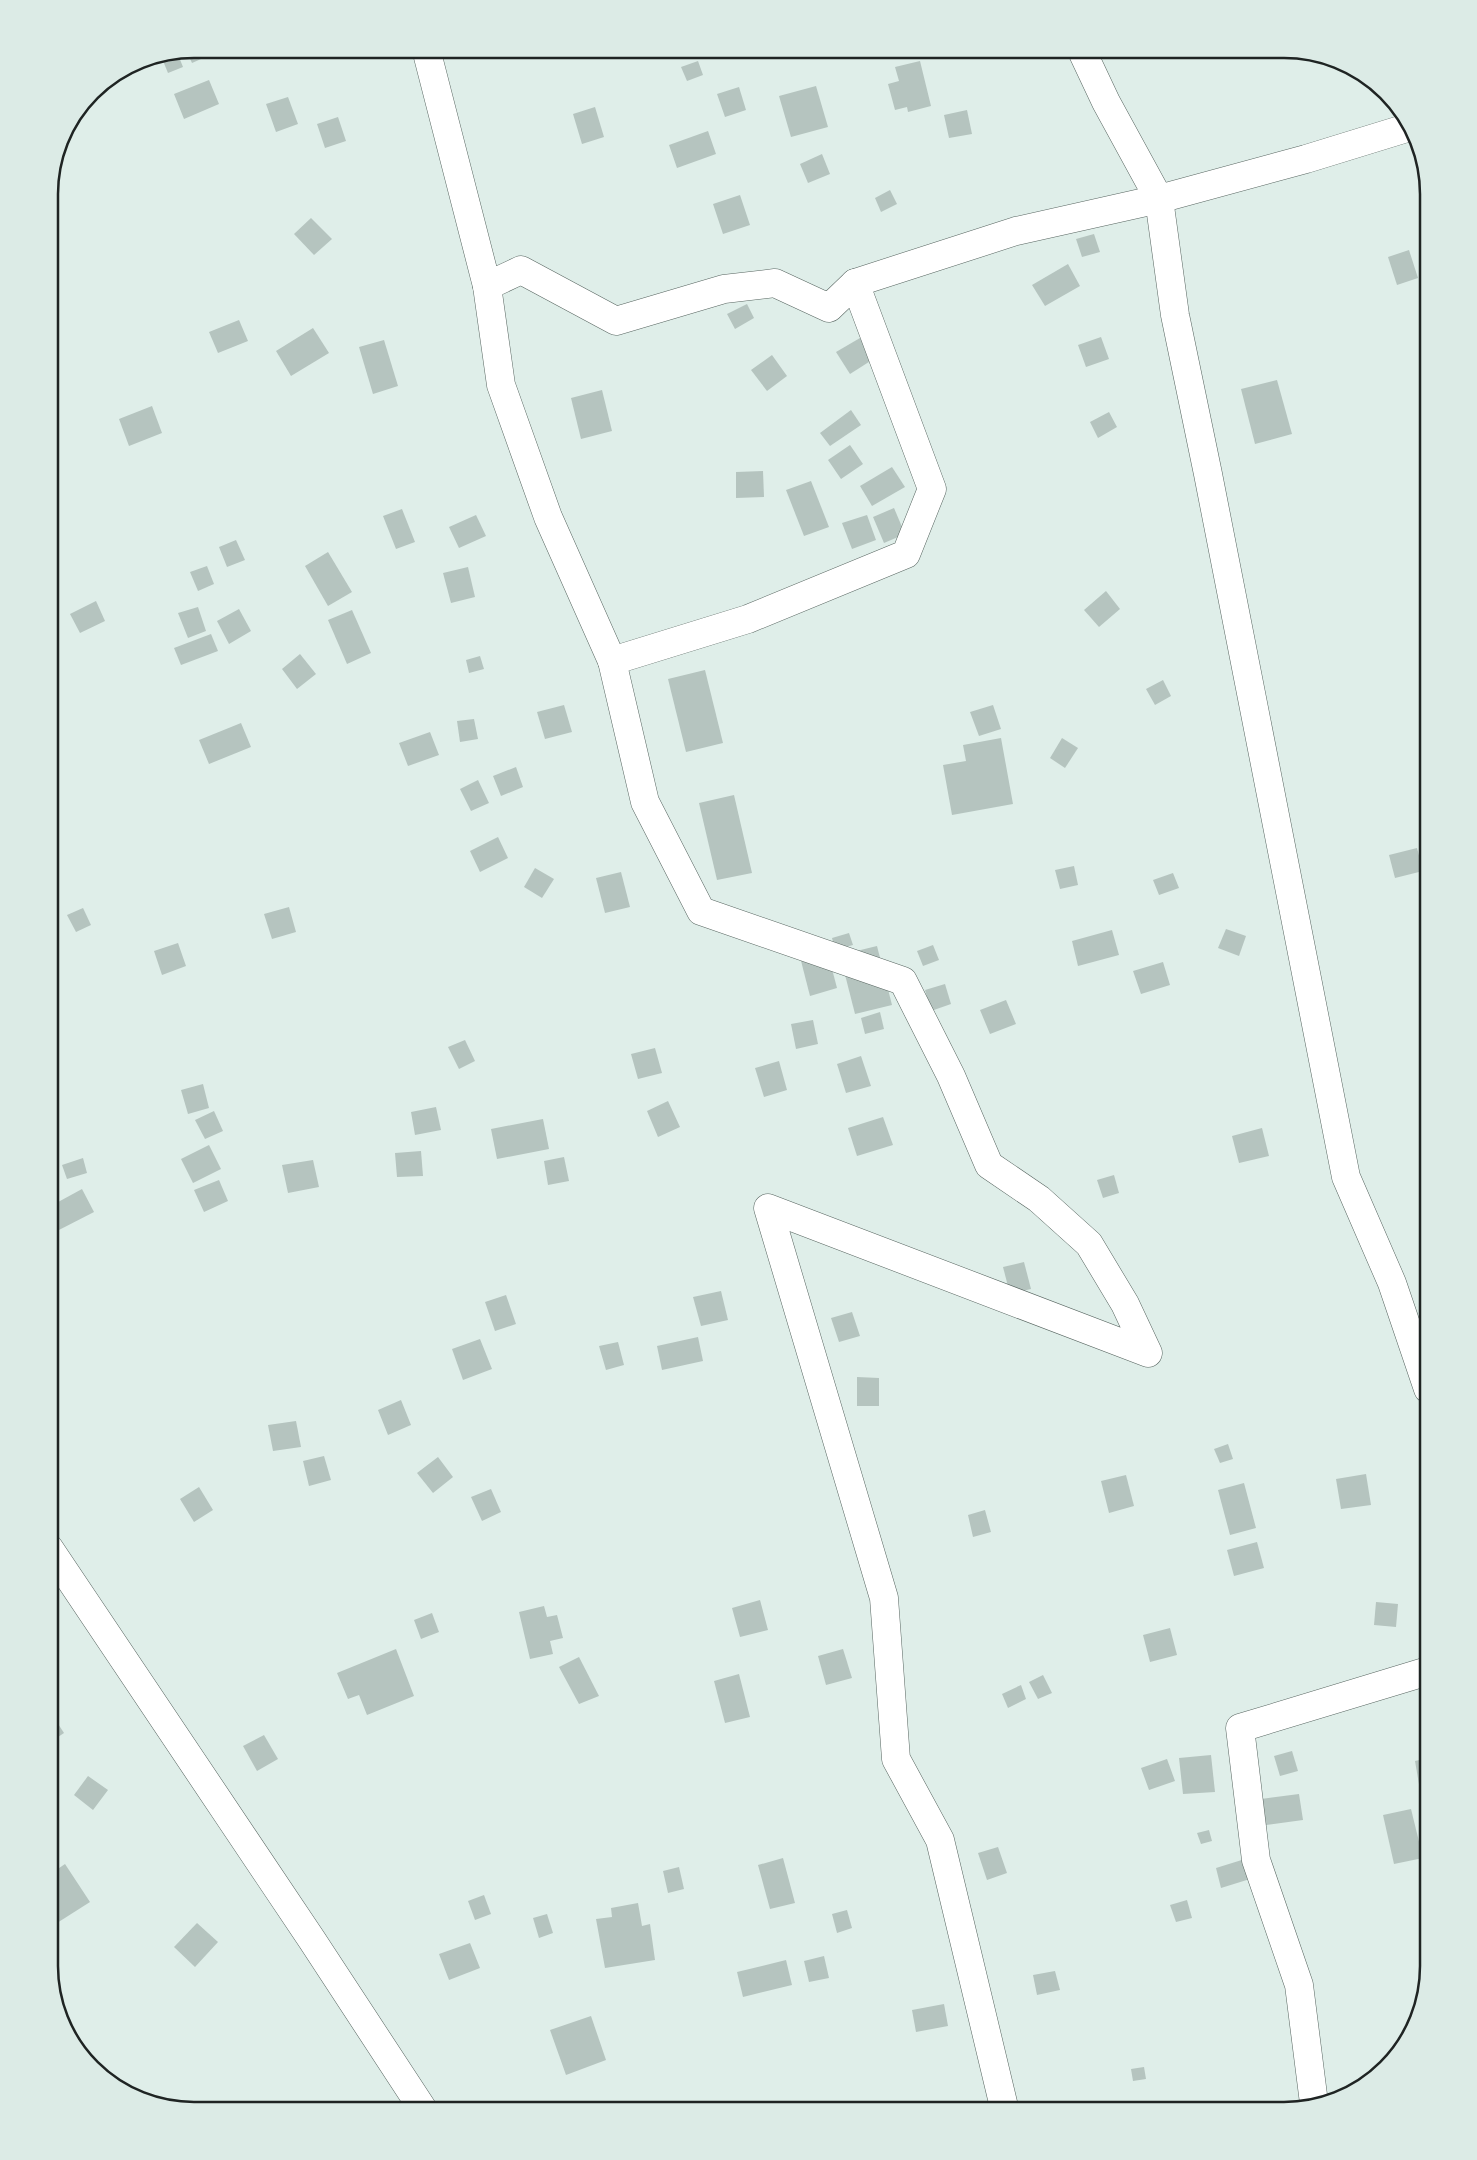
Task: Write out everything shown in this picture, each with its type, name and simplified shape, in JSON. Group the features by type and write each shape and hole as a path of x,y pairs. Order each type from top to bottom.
{"street":[{"path":"428,57 487,286 501,385 548,517 612,661 645,802 701,911 903,981 951,1076 989,1165 1039,1199 1089,1244 1124,1304 1148,1352 768,1208 884,1598 896,1759 940,1840 1003,2102"},
{"path":"1085,58 1106,102 1159,199 1174,315 1208,474 1346,1177 1392,1283 1420,1365"},
{"path":"487,286 521,270 616,321 724,289 776,283 829,308 855,283 1016,231 1159,199 1306,159 1403,129"},
{"path":"612,661 748,619 906,554 932,489 855,283"},
{"path":"57,1560 312,1940 418,2102"},
{"path":"1313,2099 1299,1986 1256,1860 1240,1728 1420,1673"}],"building":[{"path":"205,57 192,63 189,58"},
{"path":"180,59 183,67 168,73 163,61"},
{"path":"698,61 703,75 687,81 681,67"},
{"path":"920,61 931,106 908,112 907,107 895,110 888,84 899,81 895,67"},
{"path":"209,80 219,104 184,119 174,94"},
{"path":"816,86 828,127 791,137 779,96"},
{"path":"739,87 746,110 725,117 717,94"},
{"path":"288,97 298,124 276,132 266,104"},
{"path":"595,107 604,137 582,144 573,114"},
{"path":"967,110 972,134 949,138 944,115"},
{"path":"338,117 346,141 325,148 317,124"},
{"path":"708,131 716,154 677,168 669,145"},
{"path":"822,154 830,174 808,183 800,164"},
{"path":"890,190 897,204 881,212 875,198"},
{"path":"740,195 750,225 723,234 713,204"},
{"path":"311,218 332,239 314,255 294,234"},
{"path":"1094,234 1100,252 1082,257 1076,239"},
{"path":"1409,250 1418,278 1397,285 1388,257"},
{"path":"1068,264 1080,286 1045,306 1032,285"},
{"path":"747,304 754,318 735,329 727,314"},
{"path":"239,320 248,341 218,353 209,332"},
{"path":"313,328 329,353 291,376 276,351"},
{"path":"1101,337 1109,359 1086,367 1078,345"},
{"path":"860,338 872,360 850,374 836,352"},
{"path":"384,340 398,386 373,394 359,347"},
{"path":"772,355 787,376 767,391 751,370"},
{"path":"1277,380 1292,434 1255,444 1241,389"},
{"path":"602,390 612,431 581,439 571,398"},
{"path":"152,406 162,433 129,446 119,419"},
{"path":"851,410 861,425 830,446 820,433"},
{"path":"1109,412 1117,427 1098,438 1090,422"},
{"path":"850,445 863,464 841,479 828,460"},
{"path":"892,467 905,487 872,506 860,486"},
{"path":"763,471 764,497 736,498 736,472"},
{"path":"811,481 829,527 804,536 786,490"},
{"path":"894,508 905,534 884,543 873,517"},
{"path":"402,509 415,542 396,549 383,516"},
{"path":"476,515 486,536 459,548 449,527"},
{"path":"867,515 876,540 852,549 842,523"},
{"path":"236,540 245,560 227,567 219,547"},
{"path":"328,552 352,592 328,606 305,566"},
{"path":"207,566 214,584 198,591 190,572"},
{"path":"468,567 475,597 451,603 443,573"},
{"path":"1106,591 1120,609 1099,627 1084,610"},
{"path":"96,601 105,621 80,633 70,614"},
{"path":"198,607 206,631 188,638 178,613"},
{"path":"239,609 251,631 229,644 217,621"},
{"path":"352,610 371,653 347,664 328,620"},
{"path":"211,634 218,651 181,665 174,648"},
{"path":"300,654 316,674 297,689 282,669"},
{"path":"480,656 484,669 469,673 466,660"},
{"path":"705,670 723,743 686,752 668,679"},
{"path":"1163,680 1171,696 1155,705 1146,689"},
{"path":"564,705 572,732 545,739 537,712"},
{"path":"993,705 1001,729 979,736 970,712"},
{"path":"474,719 478,739 460,742 457,721"},
{"path":"241,723 251,747 209,764 199,740"},
{"path":"430,732 439,755 408,766 399,743"},
{"path":"1001,738 1013,804 952,815 943,765 966,761 963,745"},
{"path":"1062,738 1078,748 1065,768 1050,758"},
{"path":"516,767 523,787 501,796 493,776"},
{"path":"478,780 489,803 471,811 460,789"},
{"path":"734,795 752,873 717,880 699,803"},
{"path":"498,837 508,858 480,872 470,851"},
{"path":"1417,848 1420,860 1420,872 1395,878 1389,855"},
{"path":"1074,866 1078,885 1060,889 1055,870"},
{"path":"535,868 554,879 542,898 524,887"},
{"path":"621,872 630,907 605,913 596,878"},
{"path":"1173,873 1179,888 1159,895 1153,880"},
{"path":"289,907 296,932 272,939 264,914"},
{"path":"83,908 91,925 76,932 67,915"},
{"path":"1226,929 1246,936 1239,956 1218,948"},
{"path":"1112,930 1119,955 1078,966 1072,941"},
{"path":"849,933 853,945 835,950 832,938"},
{"path":"178,943 186,966 162,975 154,951"},
{"path":"933,945 939,960 923,966 917,951"},
{"path":"877,946 892,1005 855,1014 840,955"},
{"path":"827,950 837,988 810,996 800,957"},
{"path":"1163,962 1170,985 1141,994 1133,971"},
{"path":"945,984 951,1004 931,1011 925,990"},
{"path":"1006,1000 1016,1024 990,1034 980,1010"},
{"path":"880,1012 884,1029 865,1034 861,1018"},
{"path":"813,1020 818,1044 796,1049 791,1024"},
{"path":"465,1040 475,1061 459,1069 448,1047"},
{"path":"655,1048 662,1073 638,1079 631,1054"},
{"path":"861,1056 871,1086 846,1093 837,1064"},
{"path":"779,1061 787,1090 764,1097 755,1068"},
{"path":"203,1084 209,1108 188,1114 181,1090"},
{"path":"668,1101 680,1127 658,1137 647,1111"},
{"path":"436,1107 441,1130 415,1135 411,1112"},
{"path":"214,1111 223,1131 205,1139 195,1120"},
{"path":"883,1117 893,1145 857,1156 848,1128"},
{"path":"543,1119 549,1149 497,1159 491,1129"},
{"path":"1262,1128 1269,1156 1239,1163 1232,1136"},
{"path":"209,1145 221,1169 193,1183 181,1159"},
{"path":"421,1151 423,1176 397,1177 395,1153"},
{"path":"564,1157 569,1181 548,1185 544,1161"},
{"path":"83,1158 87,1173 67,1179 62,1165"},
{"path":"313,1160 319,1187 288,1193 282,1165"},
{"path":"1114,1175 1119,1193 1103,1198 1097,1180"},
{"path":"219,1180 228,1201 204,1212 194,1190"},
{"path":"82,1189 94,1212 57,1231 57,1202"},
{"path":"1024,1262 1031,1289 1010,1294 1003,1267"},
{"path":"721,1291 728,1320 701,1326 693,1297"},
{"path":"506,1295 516,1324 495,1331 485,1302"},
{"path":"852,1312 860,1336 839,1342 831,1318"},
{"path":"698,1337 703,1361 662,1370 657,1346"},
{"path":"480,1339 492,1369 463,1380 452,1349"},
{"path":"618,1342 624,1365 606,1370 599,1346"},
{"path":"857,1377 879,1378 879,1406 857,1406"},
{"path":"401,1400 411,1425 388,1435 378,1410"},
{"path":"296,1421 301,1447 273,1451 268,1425"},
{"path":"1228,1444 1233,1459 1220,1463 1214,1449"},
{"path":"324,1456 331,1480 309,1486 303,1461"},
{"path":"438,1457 453,1477 433,1493 417,1473"},
{"path":"1366,1474 1371,1505 1341,1509 1336,1479"},
{"path":"1126,1475 1134,1506 1109,1513 1101,1481"},
{"path":"1244,1483 1256,1528 1230,1535 1218,1490"},
{"path":"199,1487 213,1510 194,1522 180,1499"},
{"path":"491,1489 501,1512 482,1521 471,1497"},
{"path":"985,1510 991,1532 973,1537 968,1515"},
{"path":"1257,1542 1264,1568 1234,1576 1227,1550"},
{"path":"760,1600 768,1630 740,1637 732,1608"},
{"path":"1376,1602 1398,1604 1396,1627 1374,1625"},
{"path":"544,1606 547,1617 557,1615 563,1638 550,1641 553,1654 530,1659 519,1612"},
{"path":"432,1613 439,1632 421,1639 414,1620"},
{"path":"1170,1628 1177,1655 1150,1662 1143,1635"},
{"path":"396,1649 414,1696 367,1715 359,1695 348,1699 337,1673"},
{"path":"843,1649 852,1678 826,1685 818,1656"},
{"path":"579,1657 599,1696 579,1704 559,1667"},
{"path":"739,1674 750,1717 725,1723 714,1681"},
{"path":"1043,1675 1052,1693 1038,1699 1029,1682"},
{"path":"1021,1685 1026,1699 1008,1708 1002,1694"},
{"path":"57,1722 64,1733 57,1738"},
{"path":"264,1735 278,1759 257,1771 243,1746"},
{"path":"1292,1751 1298,1771 1280,1776 1274,1756"},
{"path":"1211,1755 1215,1792 1183,1794 1179,1758"},
{"path":"1167,1759 1175,1781 1149,1790 1141,1768"},
{"path":"1420,1760 1420,1790 1415,1761"},
{"path":"88,1776 108,1790 93,1810 74,1795"},
{"path":"1299,1794 1303,1820 1258,1826 1254,1800"},
{"path":"1411,1809 1420,1846 1420,1859 1394,1864 1383,1815"},
{"path":"1209,1830 1212,1841 1201,1844 1197,1833"},
{"path":"998,1847 1007,1873 987,1880 978,1853"},
{"path":"783,1858 795,1903 770,1909 758,1865"},
{"path":"1245,1859 1250,1879 1221,1888 1216,1868"},
{"path":"65,1864 90,1902 57,1923 57,1869"},
{"path":"679,1867 684,1889 668,1893 663,1871"},
{"path":"484,1895 491,1914 475,1920 468,1901"},
{"path":"1187,1900 1192,1918 1176,1922 1170,1905"},
{"path":"638,1903 642,1926 650,1924 655,1960 605,1968 596,1919 612,1917 611,1908"},
{"path":"847,1910 852,1928 837,1933 832,1914"},
{"path":"547,1914 553,1933 539,1938 533,1918"},
{"path":"197,1923 218,1942 195,1967 174,1947"},
{"path":"470,1943 480,1968 449,1980 439,1954"},
{"path":"824,1956 829,1978 809,1982 804,1961"},
{"path":"786,1960 792,1985 743,1997 737,1972"},
{"path":"1055,1971 1060,1990 1037,1995 1033,1975"},
{"path":"944,2004 948,2026 916,2032 912,2010"},
{"path":"591,2016 606,2060 566,2075 550,2030"},
{"path":"1144,2067 1146,2079 1133,2081 1131,2069"}]}
